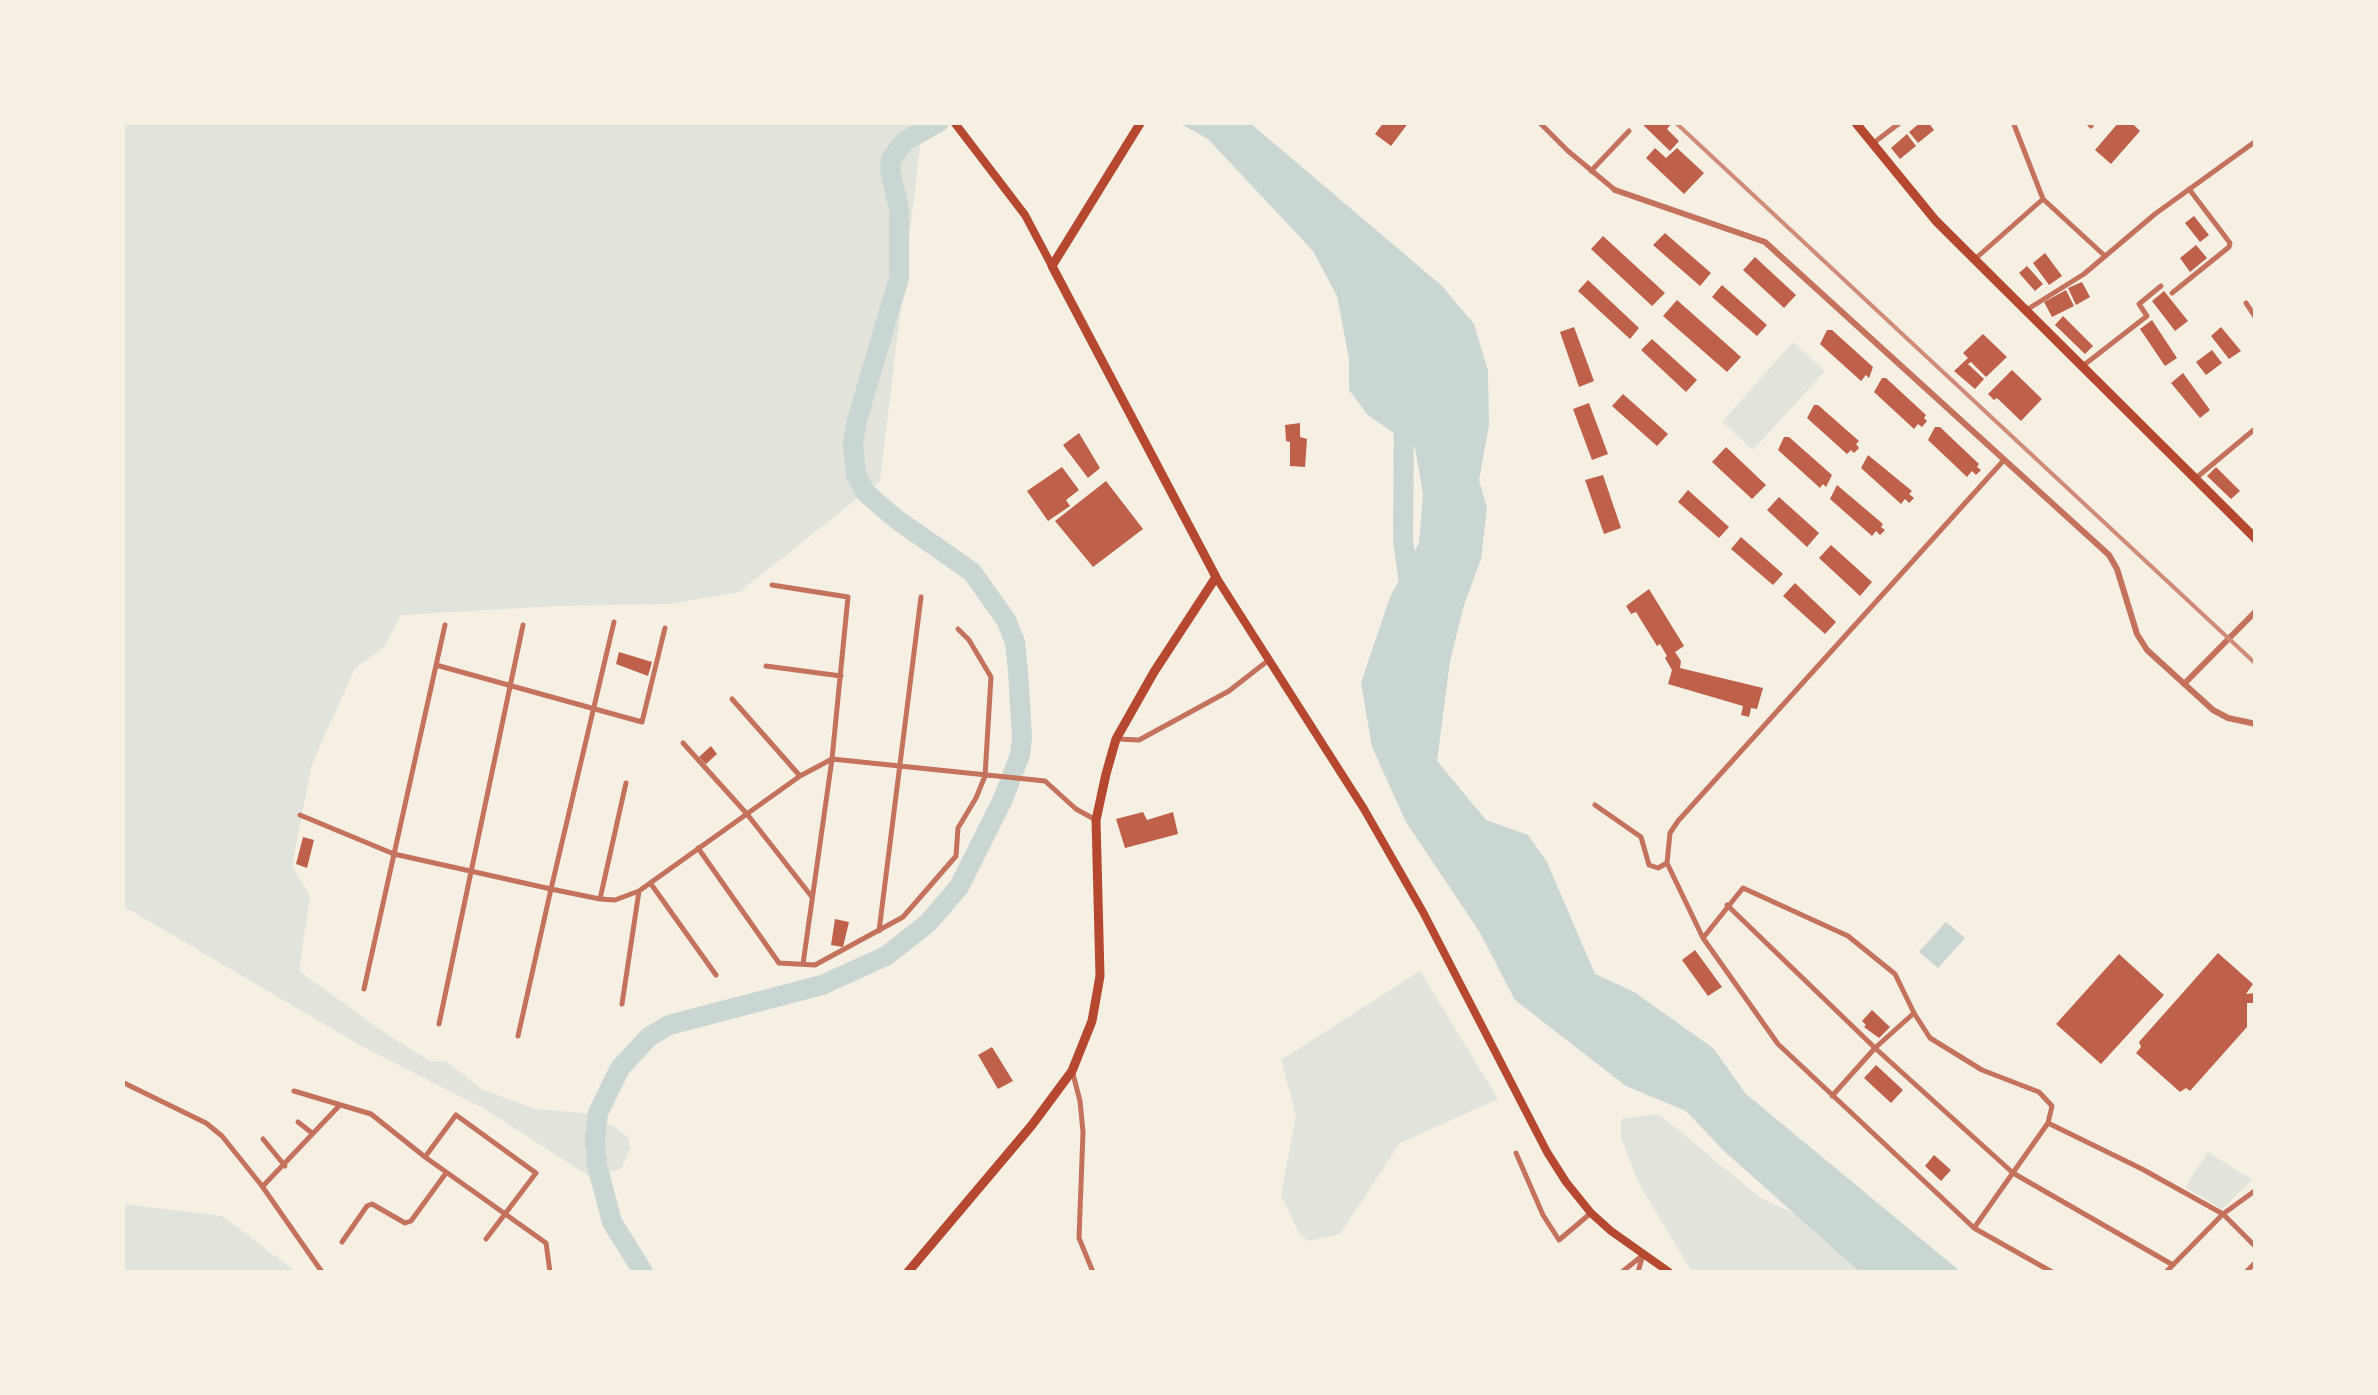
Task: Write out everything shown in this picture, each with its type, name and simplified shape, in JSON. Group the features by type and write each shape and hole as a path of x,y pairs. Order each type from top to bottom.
{"highway":[{"path":"908,1272 1032,1125 1072,1071 1092,1021 1100,976 1096,820 1116,739 1216,576 1052,266 1141,122"},
{"path":"1855,122 1936,221 2256,539"}],"main road":[{"path":"954,122 1025,216 1052,266"},
{"path":"1216,576 1364,809 1423,912 1547,1152 1591,1214 1669,1272"}],"street":[{"path":"1539,122 1615,190 1765,242 2109,556 2118,569 2137,634 2147,650 2213,710 2256,724"},
{"path":"1872,144 1901,122"},
{"path":"2013,122 2042,199 2105,256"},
{"path":"1591,171 1629,131"},
{"path":"2026,311 2256,140"},
{"path":"2172,293 2230,247 2189,189"},
{"path":"1974,260 2042,199"},
{"path":"2081,366 2147,316 2138,304 2161,286"},
{"path":"2246,303 2256,318"},
{"path":"2194,480 2256,428"},
{"path":"2004,460 1678,822 1670,833 1667,863 1702,938 1778,1044 1974,1228 2052,1272"},
{"path":"772,585 848,597 832,759 802,964"},
{"path":"879,931 922,597"},
{"path":"2184,684 2256,611"},
{"path":"518,1036 614,622"},
{"path":"364,989 445,625"},
{"path":"439,1024 523,626"},
{"path":"436,666 642,722 666,628"},
{"path":"698,848 779,963 815,964 903,917 956,856 958,828 988,775 991,678 958,629"},
{"path":"1116,739 1139,740 1229,691 1270,659"},
{"path":"766,666 841,676"},
{"path":"732,698 800,776"},
{"path":"683,744 747,814 812,897"},
{"path":"300,815 394,854 600,900 615,900 651,884 800,776 832,759 1045,780 1076,809 1096,820"},
{"path":"600,900 626,784"},
{"path":"1595,805 1641,837 1649,865 1658,868 1667,863"},
{"path":"651,884 716,975"},
{"path":"1702,938 1743,888 1848,936 1895,974 1930,1038 1982,1070 2038,1092 2052,1106 2048,1123 1974,1228"},
{"path":"622,1004 639,891"},
{"path":"1727,905 2013,1174 2174,1265"},
{"path":"1832,1096 1875,1048 1914,1013"},
{"path":"1072,1071 1083,1132 1080,1238 1092,1272"},
{"path":"122,1082 206,1123 222,1136 322,1272"},
{"path":"294,1091 371,1114 546,1243 550,1272"},
{"path":"262,1186 340,1105"},
{"path":"425,1157 456,1115 536,1172 486,1239"},
{"path":"298,1122 312,1133"},
{"path":"2048,1123 2223,1214 2256,1247"},
{"path":"263,1139 285,1166"},
{"path":"1516,1152 1543,1215 1559,1240 1591,1214"},
{"path":"342,1242 372,1204 411,1221 446,1173"},
{"path":"2166,1272 2223,1214 2256,1190"},
{"path":"1622,1272 1643,1255"},
{"path":"1638,1272 1643,1255"},
{"path":"2246,1272 2256,1262"}],"shaded area":[{"path":"122,123 923,123 880,481 739,592 669,604 401,615 384,647 355,668 312,764 292,866 310,896 299,971 385,1033 430,1061 447,1062 481,1089 535,1109 584,1113 615,1127 628,1137 630,1148 622,1168 592,1178 483,1108 365,1048 123,906"},
{"path":"1179,123 1250,123 1442,286 1474,324 1488,371 1489,425 1479,480 1487,508 1481,559 1450,661 1437,761 1486,820 1528,835 1547,862 1595,974 1634,992 1713,1048 1746,1094 1961,1272 1860,1272 1724,1151 1686,1111 1626,1086 1515,1000 1479,931 1406,822 1372,747 1361,683 1390,597 1419,543 1423,494 1415,448 1368,415 1349,390 1349,359 1337,296 1313,251 1208,139"},
{"path":"1793,342 1825,371 1753,450 1722,422"},
{"path":"1946,922 1965,938 1938,968 1919,952"},
{"path":"1420,971 1498,1099 1400,1143 1340,1234 1308,1241 1299,1233 1281,1195 1296,1115 1281,1060"},
{"path":"1659,1114 1759,1197 1918,1272 1692,1272 1639,1184 1621,1138 1621,1119"},
{"path":"2208,1152 2252,1180 2222,1209 2185,1187"},
{"path":"123,1204 222,1216 296,1272 123,1272"}],"building":[{"path":"1384,122 1409,122 1391,146 1375,134"},
{"path":"1640,122 1673,122 1667,129 1679,141 1670,151"},
{"path":"1921,122 1928,122 1934,130 1918,143 1909,132"},
{"path":"2119,122 2131,122 2140,131 2111,164 2095,150"},
{"path":"1907,134 1916,146 1900,159 1891,148"},
{"path":"1655,148 1666,158 1677,148 1704,173 1684,194 1646,158"},
{"path":"2194,216 2209,235 2200,242 2185,223"},
{"path":"1665,233 1711,273 1700,286 1653,245"},
{"path":"1603,236 1665,293 1652,306 1591,249"},
{"path":"2196,245 2207,258 2190,272 2180,258"},
{"path":"2045,253 2062,276 2049,285 2033,263"},
{"path":"1755,257 1796,295 1784,308 1743,270"},
{"path":"2027,266 2043,284 2035,291 2019,273"},
{"path":"1588,280 1639,328 1630,339 1578,291"},
{"path":"2082,282 2090,297 2076,305 2068,288"},
{"path":"1722,285 1767,325 1757,336 1712,297"},
{"path":"2066,290 2074,306 2052,317 2044,302"},
{"path":"2164,291 2188,321 2175,331 2152,301"},
{"path":"1677,300 1741,357 1727,372 1663,316"},
{"path":"2063,316 2093,346 2085,354 2055,325"},
{"path":"2152,320 2177,358 2165,366 2140,329"},
{"path":"1574,327 1594,381 1579,387 1560,332"},
{"path":"2221,327 2241,351 2229,359 2211,336"},
{"path":"1827,330 1832,330 1873,367 1869,378 1866,375 1861,381 1820,344"},
{"path":"1983,334 2007,357 1986,377 1971,362 1968,364 1984,379 1975,389 1954,371 1968,358 1963,353"},
{"path":"1652,339 1697,380 1686,392 1641,350"},
{"path":"2212,350 2222,363 2206,375 2196,362"},
{"path":"2012,370 2042,399 2021,421 1988,394"},
{"path":"2183,373 2210,410 2200,418 2171,383"},
{"path":"1882,378 1926,415 1922,427 1918,424 1914,429 1874,392"},
{"path":"1623,394 1668,434 1657,446 1612,406"},
{"path":"1589,403 1608,454 1592,460 1573,409"},
{"path":"1814,405 1859,441 1854,453 1851,450 1847,454 1807,418"},
{"path":"1300,423 1300,437 1307,439 1305,467 1290,466 1290,442 1286,441 1285,425"},
{"path":"1935,427 1940,427 1979,464 1981,470 1976,475 1972,471 1967,477 1928,440"},
{"path":"1079,433 1100,468 1088,478 1063,445"},
{"path":"1784,437 1789,437 1832,475 1826,487 1823,484 1820,488 1778,450"},
{"path":"1726,447 1766,485 1752,499 1712,462"},
{"path":"1868,455 1912,491 1909,494 1914,498 1909,503 1905,499 1901,504 1861,468"},
{"path":"1062,467 1079,490 1066,500 1070,506 1048,521 1027,491"},
{"path":"2216,467 2240,491 2231,499 2207,476"},
{"path":"1603,475 1621,528 1604,534 1585,480"},
{"path":"1106,481 1143,529 1093,567 1055,521"},
{"path":"1837,485 1883,524 1885,530 1880,535 1876,531 1872,536 1830,499"},
{"path":"1688,490 1729,527 1719,538 1678,502"},
{"path":"1779,497 1819,533 1807,547 1767,510"},
{"path":"1741,537 1783,574 1773,585 1731,549"},
{"path":"1831,545 1872,582 1860,596 1819,558"},
{"path":"1795,583 1836,622 1825,634 1783,596"},
{"path":"1649,589 1684,646 1675,652 1681,661 1680,668 1763,688 1757,709 1751,708 1749,717 1741,715 1743,706 1668,684 1672,670 1667,656 1636,612 1631,614 1626,606"},
{"path":"619,652 652,662 648,676 616,664"},
{"path":"711,746 717,754 706,764 699,757"},
{"path":"1143,812 1147,820 1173,812 1178,834 1125,848 1116,819"},
{"path":"303,837 314,840 307,868 296,864"},
{"path":"835,919 849,922 843,947 831,945"},
{"path":"1695,950 1722,987 1708,996 1682,960"},
{"path":"2218,953 2253,984 2246,994 2256,993 2256,1003 2247,1003 2247,1027 2190,1091 2186,1088 2180,1092 2136,1053 2141,1047 2139,1042"},
{"path":"2119,954 2164,995 2101,1064 2056,1024"},
{"path":"1872,1010 1890,1027 1879,1038 1862,1021"},
{"path":"992,1047 1013,1081 998,1089 978,1055"},
{"path":"1876,1065 1903,1090 1891,1103 1864,1078"},
{"path":"1934,1155 1951,1170 1941,1181 1925,1166"}],"waterway":[{"path":"643,1272 612,1222 597,1165 598,1113 620,1068 649,1037 669,1025 822,985 886,956 928,923 959,887 1003,799 1020,755 1015,642 1006,620 972,572 896,519 866,493 856,475 853,443 857,420 899,278 899,210 891,159 905,141 939,122"},
{"path":"1404,414 1403,541 1410,589"}],"railway":[{"path":"1675,122 2256,664"}]}
